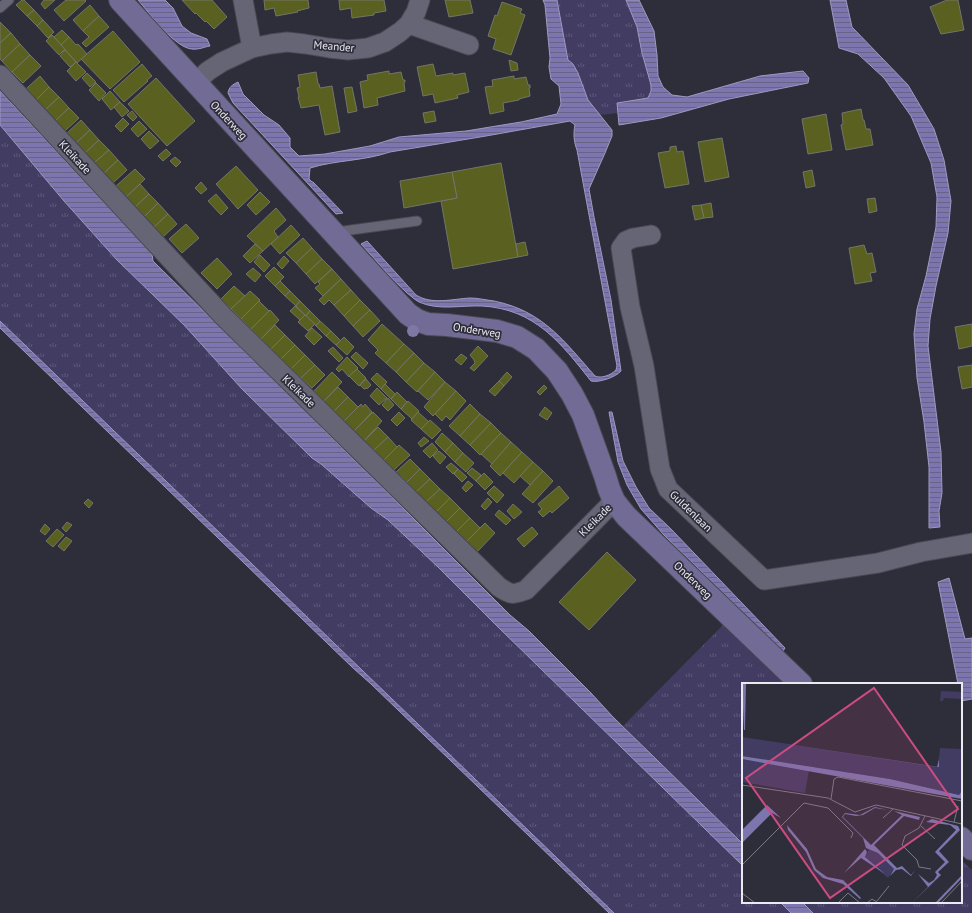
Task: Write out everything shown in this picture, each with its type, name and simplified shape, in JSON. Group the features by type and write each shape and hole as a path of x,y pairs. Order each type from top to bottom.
{"street":[{"name":"Onderweg","path":"120,0 408,314 417,320 428,324 497,331 517,337 536,349 557,371 572,394 583,415 614,501 626,516 801,683"},
{"path":"243,0 252,48"},
{"name":"Meander","path":"195,83 208,71 222,62 252,48 287,42 348,50 368,48 385,42 409,24 416,12 420,0"},
{"path":"409,24 469,45"},
{"name":"Kleikade","path":"0,75 223,316 499,587 508,593 517,594 526,590 614,501"},
{"name":"Guldenlaan","path":"650,235 633,238 626,241 621,248 630,307 644,366 660,469 668,489 764,580 878,563 921,552 972,543"},
{"path":"962,839 972,849"}],"lane":[{"path":"0,8 9,0"},
{"path":"333,232 417,221"}],"green space":[{"path":"557,0 626,0 637,27 642,53 651,85 651,91 648,98 617,103 618,113 600,115 587,100 576,68 568,60"},
{"path":"0,125 64,201 117,260 184,325 242,389 312,458 321,464 371,508 388,520 438,567 742,865 742,903 781,903 791,913 614,913 0,321"},
{"path":"725,623 784,683 742,683 742,843 623,726"},
{"path":"962,861 972,870 972,913 813,913 803,903 962,903"}],"shaded area":[{"path":"138,0 165,0 173,8 182,26 191,33 207,39 210,46 192,49 178,43 155,21"},
{"path":"543,0 557,0 568,60 573,64 578,73 588,100 612,130 612,136 589,189 611,300 621,371 611,377 598,381 591,381 569,354 545,330 532,321 517,314 501,309 482,306 442,307 427,305 418,301 395,281 361,244 367,241 416,295 435,301 473,298 494,301 526,312 551,329 595,376 606,376 616,370 617,366 575,141 575,125 570,121 390,152 310,168 309,179 343,213 336,214 233,103 228,93 231,86 238,82 243,94 264,115 279,125 290,138 290,147 299,156 325,154 370,146 399,137 466,131 521,122 557,114 561,104 559,86 551,79 545,5"},
{"path":"626,0 639,0 654,31 658,76 663,87 672,95 687,97 760,76 803,71 809,78 808,83 729,99 661,118 619,125 617,103 648,98 651,91 651,85 642,53 637,27"},
{"path":"830,0 846,0 852,27 908,85 934,129 944,160 951,201 948,233 930,319 928,346 941,452 942,493 939,511 940,527 929,528 929,467 917,378 914,334 917,309 926,276 936,227 937,197 931,163 911,116 884,78 858,54 839,48"},
{"path":"0,91 152,254 153,261 742,843 742,865 438,567 388,520 371,508 321,464 312,458 242,389 184,325 117,260 64,201 0,125"},
{"path":"0,321 614,913 609,913 0,328"},
{"path":"609,412 612,412 623,461 636,487 649,508 785,648 783,651 664,535 641,509 627,485 618,462"},
{"path":"949,578 965,639 972,638 972,699 962,701 962,683 958,683 938,582"},
{"path":"781,903 803,903 813,913 791,913"}],"building":[{"path":"24,0 34,10 27,16 16,5"},
{"path":"44,0 55,0 45,9 41,4"},
{"path":"66,0 86,1 64,21 54,10"},
{"path":"182,0 212,0 227,17 214,29 196,13 195,14"},
{"path":"264,0 308,0 309,8 297,11 298,12 276,16 274,8 265,10"},
{"path":"339,0 384,0 386,11 374,13 374,15 352,18 351,8 340,10"},
{"path":"445,0 470,0 473,13 449,17"},
{"path":"947,0 958,0 964,30 941,34 930,7"},
{"path":"502,2 522,9 520,13 525,15 511,55 493,49 496,39 488,36 495,15 497,16"},
{"path":"90,5 99,16 83,31 73,20"},
{"path":"34,10 43,20 37,26 27,16"},
{"path":"99,16 109,27 86,47 82,43 89,37 83,31"},
{"path":"43,20 54,32 48,38 37,26"},
{"path":"0,22 11,33 0,43"},
{"path":"62,30 69,37 61,45 54,37"},
{"path":"113,31 140,62 110,89 81,59"},
{"path":"11,33 20,44 2,61 0,59 0,43"},
{"path":"52,35 65,49 59,55 46,41"},
{"path":"69,37 87,54 77,63 61,45"},
{"path":"20,44 30,55 12,72 2,61"},
{"path":"65,50 76,62 70,67 60,56"},
{"path":"30,55 41,66 23,83 12,72"},
{"path":"509,60 517,63 518,70 511,71"},
{"path":"76,62 86,72 76,81 67,71"},
{"path":"142,64 152,76 124,102 113,90"},
{"path":"433,64 436,76 453,73 453,75 465,73 469,92 457,95 458,98 435,103 433,94 423,96 417,67"},
{"path":"389,71 389,74 401,72 403,80 405,80 405,91 377,98 378,105 364,108 360,82 368,80 367,75"},
{"path":"316,72 320,88 332,86 340,132 325,135 319,105 301,108 297,88 300,87 298,75"},
{"path":"87,73 96,82 90,87 82,78"},
{"path":"40,76 49,87 36,100 26,89"},
{"path":"514,76 514,79 526,77 528,85 530,85 530,96 503,103 504,111 490,114 485,87 493,86 492,80"},
{"path":"156,78 195,121 167,146 128,104"},
{"path":"96,83 106,93 99,101 89,90"},
{"path":"49,87 59,97 45,110 36,100"},
{"path":"352,87 357,111 348,113 344,88"},
{"path":"110,91 120,102 111,110 102,99"},
{"path":"59,97 69,108 55,121 45,110"},
{"path":"120,102 129,111 122,117 114,107"},
{"path":"69,108 79,118 65,131 55,121"},
{"path":"861,109 866,129 870,129 873,145 846,150 841,125 843,124 842,113"},
{"path":"132,111 137,117 133,121 127,115"},
{"path":"434,111 436,121 425,123 423,113"},
{"path":"826,114 832,150 808,154 802,119"},
{"path":"123,118 129,124 121,132 115,126"},
{"path":"81,120 90,130 76,143 67,133"},
{"path":"139,121 147,129 138,137 131,129"},
{"path":"90,130 99,140 85,153 76,143"},
{"path":"149,131 159,141 150,149 141,139"},
{"path":"722,138 729,177 705,182 698,142"},
{"path":"99,140 109,150 94,163 85,153"},
{"path":"676,146 677,152 683,151 689,184 665,188 658,153 670,151 670,147"},
{"path":"166,149 171,154 163,161 158,156"},
{"path":"109,150 118,160 104,173 94,163"},
{"path":"175,157 181,162 176,167 170,161"},
{"path":"118,160 127,170 113,183 104,173"},
{"path":"501,163 518,257 453,269 441,201 457,198 452,172"},
{"path":"236,166 258,190 238,209 216,184"},
{"path":"135,169 145,179 126,197 116,186"},
{"path":"812,170 815,186 806,188 803,172"},
{"path":"452,172 457,198 404,208 400,181"},
{"path":"201,182 207,189 201,194 195,188"},
{"path":"140,184 149,194 135,207 126,197"},
{"path":"260,192 270,202 256,215 247,205"},
{"path":"149,194 158,203 144,217 135,207"},
{"path":"216,194 228,208 221,215 208,201"},
{"path":"875,198 877,211 869,213 867,199"},
{"path":"158,203 168,214 154,227 144,217"},
{"path":"711,203 713,217 704,218 701,205"},
{"path":"701,205 704,218 695,220 692,206"},
{"path":"276,208 286,220 274,231 278,237 263,251 247,236"},
{"path":"168,214 177,224 163,237 154,227"},
{"path":"186,224 199,238 182,253 169,239"},
{"path":"291,225 300,235 280,254 271,244"},
{"path":"303,238 312,248 296,263 286,253"},
{"path":"525,242 528,255 518,257 516,244"},
{"path":"255,244 263,251 250,263 243,256"},
{"path":"864,245 867,254 872,253 876,272 870,273 872,281 855,284 849,248"},
{"path":"312,248 322,259 306,274 296,263"},
{"path":"260,255 270,265 264,272 254,262"},
{"path":"284,256 289,261 282,269 277,264"},
{"path":"217,258 232,274 217,289 201,273"},
{"path":"322,259 332,269 315,284 306,274"},
{"path":"274,267 284,277 275,286 265,276"},
{"path":"253,268 261,275 255,282 246,274"},
{"path":"332,269 341,279 323,296 315,288 320,284 318,282"},
{"path":"341,279 351,290 334,305 329,300 324,305 319,300"},
{"path":"280,281 290,291 285,296 275,286"},
{"path":"234,286 245,296 231,309 221,299"},
{"path":"351,290 360,300 344,316 334,305"},
{"path":"250,291 260,300 241,319 231,309"},
{"path":"290,291 300,301 296,306 285,296"},
{"path":"360,300 370,310 353,326 344,316"},
{"path":"259,301 269,311 251,329 241,319"},
{"path":"300,301 310,311 306,316 296,306"},
{"path":"295,306 305,315 300,320 290,311"},
{"path":"270,310 279,320 261,339 251,329"},
{"path":"370,310 380,321 363,337 353,326"},
{"path":"310,311 320,321 316,326 306,316"},
{"path":"305,315 315,324 308,331 298,322"},
{"path":"320,321 331,331 326,336 316,326"},
{"path":"382,324 404,344 386,363 375,353 378,350 368,340"},
{"path":"972,324 972,346 959,349 955,327"},
{"path":"275,325 285,335 271,349 261,339"},
{"path":"312,328 322,337 314,345 305,336"},
{"path":"331,331 341,341 336,345 326,336"},
{"path":"285,335 295,345 281,359 271,349"},
{"path":"344,337 354,347 347,355 336,345"},
{"path":"404,344 414,353 396,372 386,363"},
{"path":"295,345 305,355 291,369 281,359"},
{"path":"478,346 488,356 474,371 470,368 475,363 470,355"},
{"path":"333,347 343,358 339,362 328,351"},
{"path":"356,352 368,363 363,369 351,357"},
{"path":"414,353 424,363 406,382 396,372"},
{"path":"461,354 467,358 461,365 455,360"},
{"path":"305,355 315,365 301,378 291,369"},
{"path":"347,357 358,368 349,377 342,369 339,372 336,369"},
{"path":"424,363 435,372 417,392 406,382"},
{"path":"315,365 325,375 312,388 301,378"},
{"path":"972,365 972,387 962,389 958,367"},
{"path":"357,369 366,378 359,386 349,376"},
{"path":"332,372 342,382 324,401 314,391"},
{"path":"435,372 445,382 428,400 418,391"},
{"path":"507,372 512,377 504,386 499,381"},
{"path":"377,373 387,382 381,389 371,379"},
{"path":"366,379 371,385 364,389 360,385"},
{"path":"499,381 504,386 495,396 489,391"},
{"path":"445,382 456,391 433,416 424,407"},
{"path":"385,384 395,394 391,399 381,389"},
{"path":"544,385 547,388 540,395 537,392"},
{"path":"338,387 348,397 334,411 324,401"},
{"path":"377,388 387,398 379,405 370,396"},
{"path":"456,391 466,401 450,420 446,416 442,421 435,414"},
{"path":"397,392 407,402 401,409 391,399"},
{"path":"348,397 358,407 344,421 334,411"},
{"path":"388,398 394,405 388,411 382,405"},
{"path":"408,401 419,411 412,419 401,409"},
{"path":"361,404 363,407 365,404 372,412 354,431 344,421"},
{"path":"470,404 480,414 460,436 449,426"},
{"path":"545,407 552,413 547,420 539,415"},
{"path":"373,412 382,421 364,441 354,431"},
{"path":"399,412 405,418 397,426 391,420"},
{"path":"418,412 429,422 421,429 411,420"},
{"path":"480,414 491,423 470,445 460,436"},
{"path":"430,420 441,430 432,439 421,429"},
{"path":"491,423 501,433 480,455 470,445"},
{"path":"378,427 388,437 374,450 364,441"},
{"path":"442,433 453,443 445,452 435,442"},
{"path":"501,433 511,442 492,464 481,454"},
{"path":"388,437 397,447 384,460 374,450"},
{"path":"424,437 429,441 421,447 418,443"},
{"path":"511,442 522,452 500,476 490,466"},
{"path":"432,443 438,450 430,458 423,451"},
{"path":"453,443 463,453 455,462 445,452"},
{"path":"399,445 410,455 394,470 384,460"},
{"path":"439,451 446,457 440,464 433,456"},
{"path":"522,452 533,462 514,483 503,473"},
{"path":"463,453 474,463 466,472 455,462"},
{"path":"410,459 420,469 407,482 396,472"},
{"path":"533,462 543,471 530,485 520,476"},
{"path":"451,463 458,469 453,474 446,467"},
{"path":"472,468 481,475 476,481 467,473"},
{"path":"420,469 430,479 416,492 407,482"},
{"path":"458,469 467,477 462,482 454,474"},
{"path":"543,471 553,481 533,503 522,494"},
{"path":"484,473 493,482 485,490 476,481"},
{"path":"430,479 440,489 426,502 416,492"},
{"path":"468,481 473,485 466,492 462,488"},
{"path":"494,486 504,495 497,503 487,493"},
{"path":"559,486 569,498 552,513 550,511 543,517 538,512 542,509 538,504"},
{"path":"440,489 450,498 436,512 426,502"},
{"path":"450,498 460,508 446,522 436,512"},
{"path":"488,498 492,502 485,510 481,506"},
{"path":"88,499 93,503 89,508 84,503"},
{"path":"513,504 522,512 514,519 507,511"},
{"path":"460,508 470,518 456,532 446,522"},
{"path":"499,510 511,520 506,525 495,515"},
{"path":"470,518 480,528 466,542 456,532"},
{"path":"67,522 72,525 66,532 62,528"},
{"path":"485,523 495,533 477,552 466,542"},
{"path":"45,524 50,529 45,535 40,531"},
{"path":"532,527 538,534 524,547 517,539"},
{"path":"57,529 64,535 53,547 46,541"},
{"path":"66,537 72,541 64,551 58,546"},
{"path":"607,552 636,580 589,630 559,602"}]}
